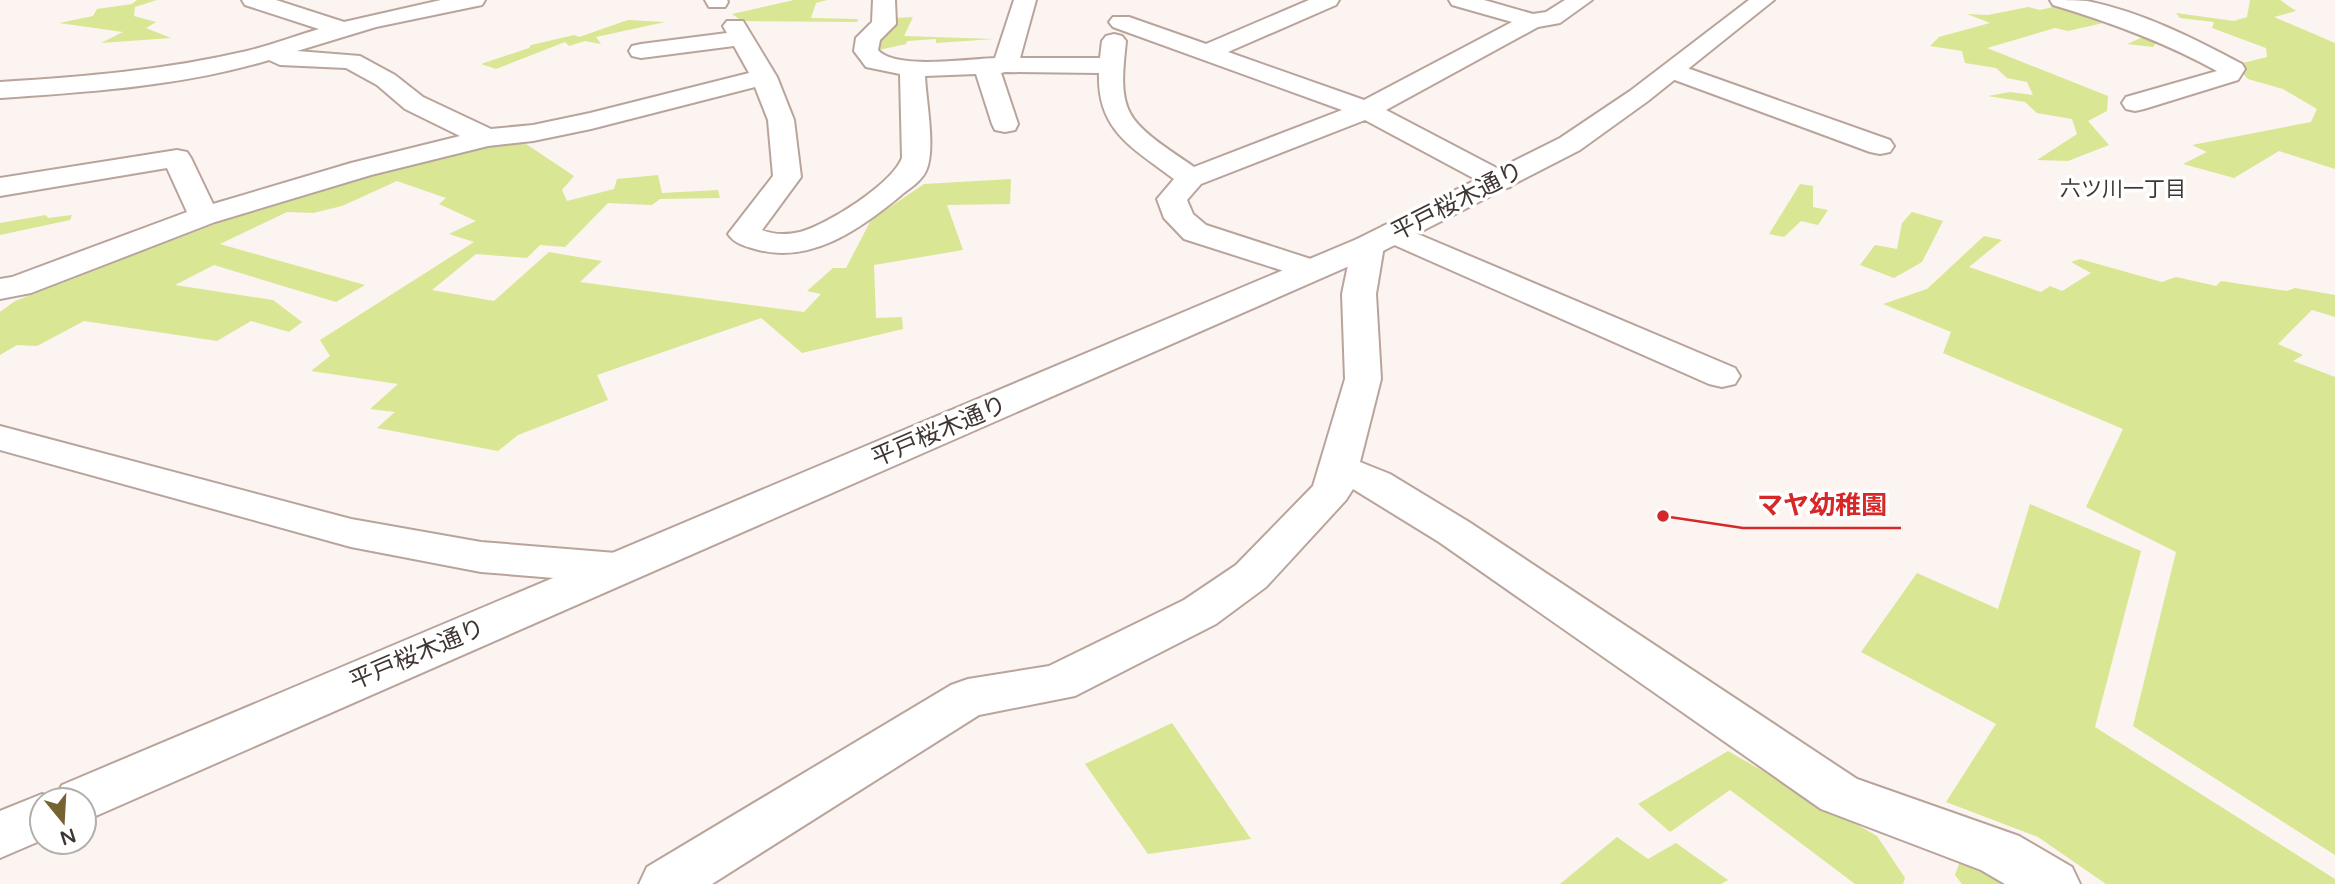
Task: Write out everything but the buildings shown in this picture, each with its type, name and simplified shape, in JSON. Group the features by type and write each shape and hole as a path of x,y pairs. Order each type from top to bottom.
{"street":[{"path":"253,0 342,30"},
{"path":"0,90 93,84 195,69 253,57 371,21 474,0"},
{"path":"884,0 884,24 868,38 866,51 875,62 912,69 1111,66"},
{"path":"1005,124 992,90 996,66 1025,0"},
{"path":"1137,0 1121,22 1114,40 1110,75 1117,115 1146,143 1191,178"},
{"path":"1206,53 1328,0"},
{"path":"1461,0 1532,21"},
{"path":"1312,270 1195,232 1179,218 1172,199 1191,178 1366,110 1532,21 1552,18 1581,0"},
{"name":"平戸桜木通り","path":"98,792 1381,240 1570,144 1673,71 1763,0"},
{"path":"2061,0 2128,20 2192,47 2233,69 2229,75 2135,103"},
{"path":"316,21 350,5"},
{"path":"1121,22 1366,110 1500,181"},
{"path":"640,51 739,32 764,77 780,120 787,177 743,234 770,243 809,240 842,228 911,172 916,158 912,69"},
{"path":"253,57 351,61 386,80 414,103 488,138"},
{"path":"1673,71 1880,146"},
{"path":"0,289 19,286 204,216 361,169 488,138 533,133 591,121 764,77"},
{"path":"0,187 177,158 204,216"},
{"path":"666,884 968,698 1058,683 1200,612 1251,576 1332,491 1363,379 1359,294 1381,240 1722,376"},
{"path":"0,438 351,533 481,558 616,568"},
{"path":"1339,468 1376,483 1454,532 1839,794 2000,853 2053,884"},
{"path":"0,835 28,822"}],"green space":[{"path":"137,0 157,0 135,7 134,16 156,22 146,28 171,38 101,43 123,32 59,23 93,16 97,9 132,4"},
{"path":"794,0 827,0 816,3 811,18 858,19 857,22 742,21 732,14"},
{"path":"2250,0 2280,0 2296,11 2274,17 2335,43 2335,169 2279,151 2234,178 2183,164 2207,152 2192,145 2311,122 2317,109 2283,89 2248,79 2235,65 2267,57 2266,48 2212,28 2214,22 2180,18 2176,13 2234,21 2247,17"},
{"path":"2061,5 2160,38 2153,47 2127,44 2143,37 2103,23 2068,31 2055,28 1987,48 2108,96 2107,111 2088,121 2109,145 2068,161 2037,160 2077,134 2072,119 2037,113 2025,102 1988,96 2010,92 2033,95 2027,82 2007,78 1996,68 1965,63 1962,51 1930,46 1939,37 1990,23 1967,14 1988,15 2028,7 2040,10"},
{"path":"913,17 904,36 994,39 936,43 936,39 907,41 906,44 874,51 881,35 892,30 897,18"},
{"path":"628,20 665,22 596,37 601,44 585,41 569,46 565,42 496,69 481,64 531,45 574,35 579,37"},
{"path":"500,144 526,144 574,176 562,190 567,201 614,189 617,179 658,175 662,193 718,190 720,198 660,199 652,205 608,203 565,247 540,245 527,258 476,254 432,290 494,301 549,252 602,261 580,282 804,312 821,294 807,291 833,268 846,268 871,220 924,184 1011,179 1010,204 947,205 963,250 874,265 876,318 902,317 903,329 802,353 761,318 597,375 608,400 518,435 498,451 377,428 395,412 370,409 398,384 311,371 330,356 320,340 474,242 449,234 476,221 439,204 446,198 397,181 342,206 313,213 287,212 220,244 365,285 336,302 214,265 175,285 273,300 302,322 289,332 251,321 217,341 84,321 37,346 17,345 0,355 0,312 15,301 254,209 390,170"},
{"path":"1800,184 1813,186 1813,207 1828,210 1818,225 1801,221 1784,237 1769,234"},
{"path":"1912,212 1943,221 1922,262 1894,278 1860,265 1875,245 1897,249 1902,223"},
{"path":"46,215 48,218 72,215 70,220 0,235 0,223"},
{"path":"1984,236 2002,240 1969,267 2041,292 2050,286 2062,291 2091,273 2071,262 2080,259 2162,282 2176,277 2216,286 2221,281 2335,295 2335,317 2312,310 2278,344 2303,355 2293,361 2335,377 2335,855 2133,726 2176,552 2086,507 2123,429 1943,353 1951,332 1883,304 1927,289"},
{"path":"2030,504 2141,551 2095,727 2335,879 2335,884 2106,884 2038,837 1946,802 1996,724 1861,652 1917,573 1998,609"},
{"path":"1172,723 1251,839 1148,854 1085,764"},
{"path":"1728,751 1877,836 1905,878 1903,884 1855,884 1730,790 1670,832 1638,804"},
{"path":"1617,837 1648,859 1676,843 1728,880 1721,884 1560,884"},
{"path":"1963,853 2027,884 1962,884 1955,875"}],"place":[{"name":"マヤ幼稚園","path":"1663,516"}],"district":[{"name":"六ツ川一丁目","path":"2123,189"}]}
